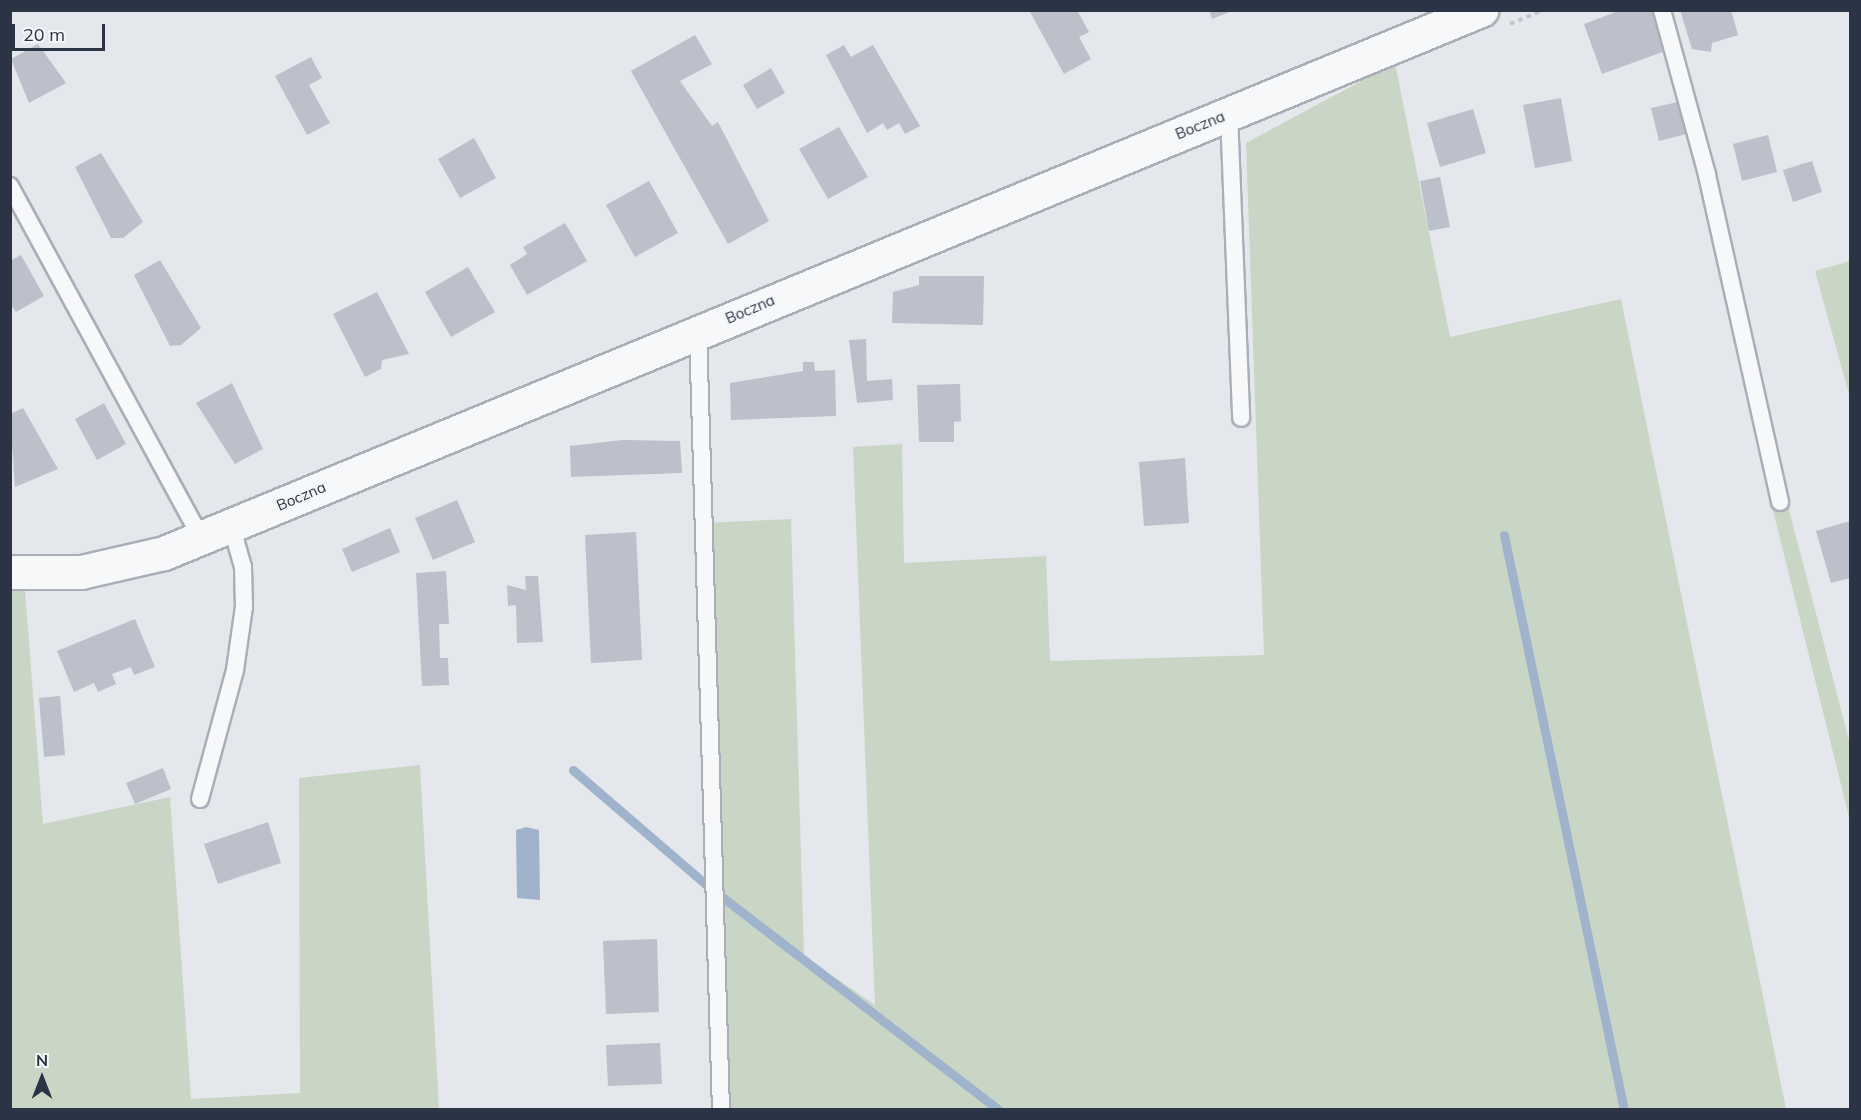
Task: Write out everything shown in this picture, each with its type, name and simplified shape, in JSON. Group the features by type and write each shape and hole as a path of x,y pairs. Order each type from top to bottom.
{"street":[{"name":"Boczna","path":"10,572 81,572 164,553 1481,10"}],"lane":[{"path":"1662,10 1707,175 1780,502"},
{"path":"1229,114 1241,418"},
{"path":"10,186 201,538"},
{"path":"698,331 721,1110"},
{"path":"200,799 235,670 244,607 243,567 231,525"}],"green space":[{"path":"1395,63 1450,337 1621,299 1786,1109 722,1109 705,523 791,519 804,956 875,1005 853,447 902,444 904,563 1046,556 1050,661 1264,655 1246,143"},
{"path":"1850,261 1850,398 1815,271"},
{"path":"1788,506 1850,744 1850,821 1773,510"},
{"path":"11,588 25,590 43,824 170,797 191,1099 300,1093 299,778 420,765 439,1109 11,1110"}],"water":[{"path":"526,827 539,830 540,900 517,898 516,830"}],"building":[{"path":"1029,10 1077,10 1089,32 1079,37 1091,59 1064,74"},
{"path":"1209,10 1232,10 1232,11 1212,19"},
{"path":"1621,10 1653,10 1668,50 1602,74 1584,24"},
{"path":"1680,10 1731,10 1738,35 1712,43 1711,52 1692,49"},
{"path":"695,35 712,64 680,81 712,126 718,122 769,221 728,244 631,71"},
{"path":"38,44 66,83 29,103 11,59"},
{"path":"844,45 851,57 873,45 920,126 905,134 899,123 887,130 883,123 867,133 826,55"},
{"path":"311,57 322,78 309,85 330,123 307,135 275,76"},
{"path":"771,68 785,93 757,109 743,85"},
{"path":"1561,98 1572,161 1535,168 1523,105"},
{"path":"1678,102 1686,134 1659,141 1651,108"},
{"path":"1473,109 1486,153 1440,167 1427,123"},
{"path":"839,127 868,177 828,199 799,149"},
{"path":"1768,135 1777,172 1742,181 1733,144"},
{"path":"474,138 496,178 460,198 438,159"},
{"path":"101,153 143,222 123,238 111,238 75,167"},
{"path":"1812,161 1822,192 1793,202 1783,170"},
{"path":"1440,177 1450,227 1429,231 1420,181"},
{"path":"649,181 678,233 635,257 606,205"},
{"path":"565,223 587,261 527,295 510,265 527,254 523,247"},
{"path":"21,255 44,296 16,312 10,304 10,261"},
{"path":"160,260 201,328 181,345 170,346 134,275"},
{"path":"468,267 495,312 451,337 425,292"},
{"path":"919,276 984,276 983,325 892,323 893,292 919,285"},
{"path":"377,292 409,354 382,360 381,369 365,377 333,314"},
{"path":"866,339 867,381 892,379 893,400 857,403 849,340"},
{"path":"803,362 814,362 815,371 835,370 836,416 731,420 730,383 803,371"},
{"path":"232,383 263,449 235,464 196,403"},
{"path":"960,384 961,421 954,422 954,442 919,442 917,385"},
{"path":"104,403 126,444 97,460 75,419"},
{"path":"23,408 58,469 15,487 10,414"},
{"path":"623,440 680,441 682,473 571,477 570,446"},
{"path":"1185,458 1189,523 1144,526 1139,462"},
{"path":"457,500 475,542 433,560 415,518"},
{"path":"1850,521 1850,578 1831,583 1816,531"},
{"path":"390,528 400,552 352,572 342,549"},
{"path":"636,532 642,660 591,663 585,535"},
{"path":"446,571 449,624 439,624 440,658 448,658 449,685 422,686 416,573"},
{"path":"525,576 538,576 543,642 517,643 516,605 508,606 507,585 526,590"},
{"path":"135,619 155,667 134,675 131,667 112,674 116,684 98,692 94,683 74,692 57,651"},
{"path":"60,696 65,755 44,757 39,698"},
{"path":"163,768 171,789 135,804 126,783"},
{"path":"268,822 281,863 218,884 204,844"},
{"path":"657,939 659,1012 606,1014 603,941"},
{"path":"660,1043 662,1084 608,1086 606,1045"}],"waterway":[{"path":"1504,535 1624,1110"},
{"path":"573,770 708,886 999,1110"}]}
